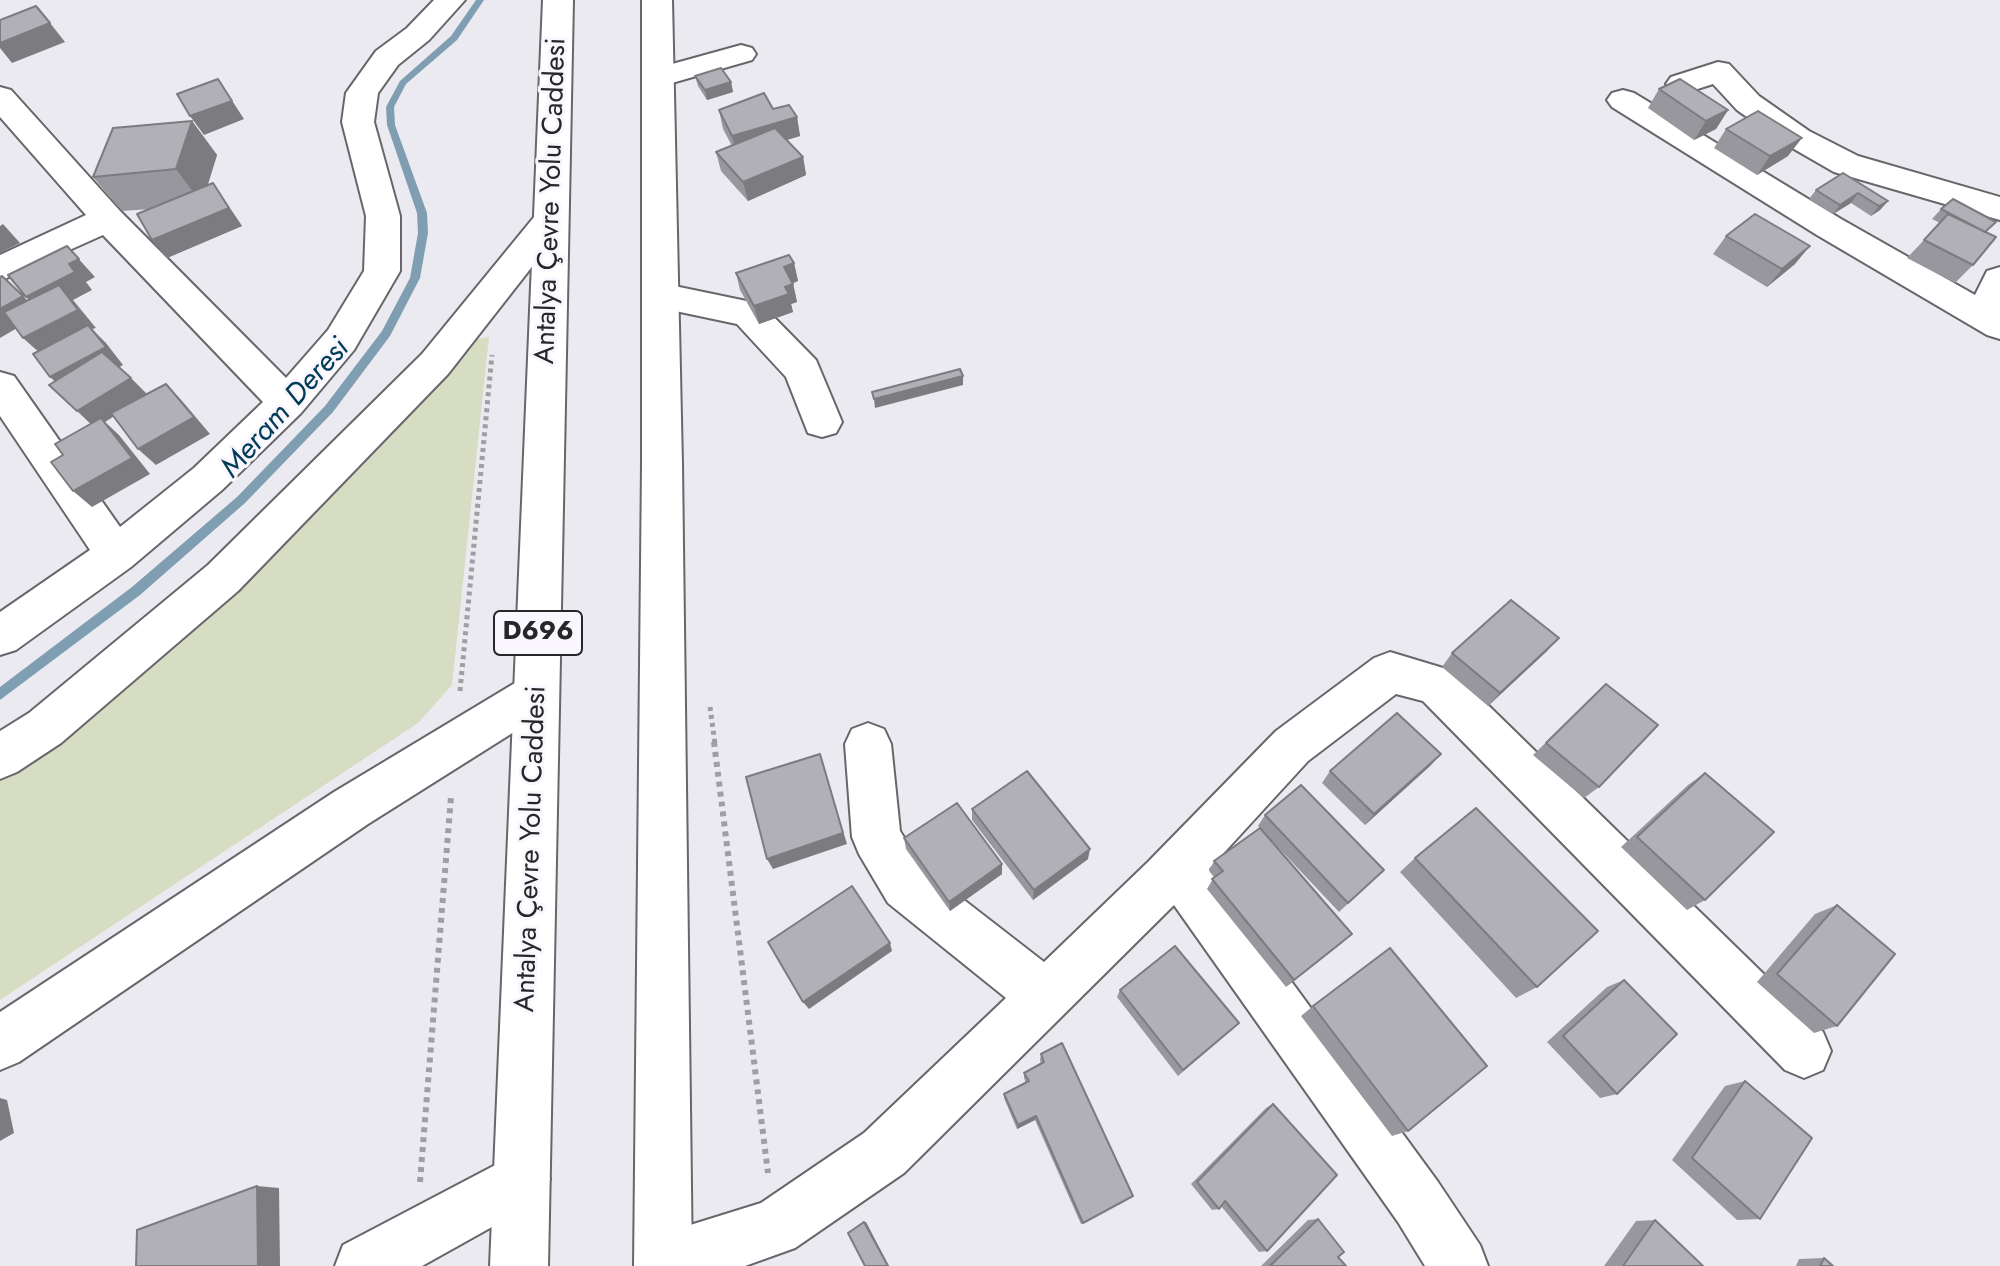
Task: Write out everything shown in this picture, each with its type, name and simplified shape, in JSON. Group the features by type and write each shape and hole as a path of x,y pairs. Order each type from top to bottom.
{"main road":[{"path":"0,636 116,555 208,479 287,403 341,340 382,271 383,216 358,122 362,93 387,58 418,34 450,0"},
{"name":"Antalya Çevre Yolu Caddesi","path":"519,1266 558,0"},
{"path":"657,0 663,1263 775,1228 884,1153 1177,867 1292,746 1390,672 1437,685 1804,1051"},
{"path":"658,78 741,54"},
{"path":"1682,84 1718,71 1748,103 1798,138 1846,164 2000,209"},
{"path":"0,97 108,219 287,403"},
{"path":"1623,100 1829,227 1992,321 2000,280"},
{"path":"0,269 108,219"},
{"path":"0,757 45,728 223,578 435,364 551,219"},
{"path":"660,296 748,313 803,370 822,422"},
{"path":"0,386 116,555"},
{"path":"0,1043 351,808 536,694"},
{"path":"868,744 876,837 906,886 1046,996"},
{"path":"1177,867 1418,1202 1459,1266"},
{"path":"364,1266 522,1179"}],"path":[{"path":"415,1238 455,744 502,281"},
{"path":"708,692 775,1228"}],"green space":[{"path":"489,337 452,685 418,723 0,1000 0,767 332,483 476,339"}],"building":[{"path":"36,6 50,23 0,43 0,20"},
{"path":"721,68 731,82 705,90 695,76"},
{"path":"218,79 232,101 190,116 177,94"},
{"path":"1680,79 1728,110 1706,121 1659,89"},
{"path":"764,93 773,109 789,105 797,117 732,136 719,110"},
{"path":"1758,111 1802,138 1770,156 1726,129"},
{"path":"192,121 176,169 93,177 113,128"},
{"path":"775,128 803,157 743,182 716,152"},
{"path":"1843,173 1888,201 1879,206 1858,193 1840,205 1816,190"},
{"path":"213,183 229,208 152,240 137,214"},
{"path":"1953,199 1996,222 1985,232 1941,209"},
{"path":"1755,214 1810,246 1782,269 1726,236"},
{"path":"1948,214 1996,237 1973,265 1924,240"},
{"path":"67,246 79,259 69,264 75,272 26,297 8,275"},
{"path":"789,255 794,263 784,267 793,284 785,287 789,294 754,306 736,273"},
{"path":"0,277 23,296 0,309"},
{"path":"59,285 78,310 23,338 4,312"},
{"path":"88,325 106,347 50,377 33,354"},
{"path":"102,352 131,378 77,411 49,385"},
{"path":"960,369 963,376 874,399 872,392"},
{"path":"166,384 194,417 138,449 111,413"},
{"path":"101,418 132,458 73,491 51,462 63,455 55,444"},
{"path":"1511,600 1559,638 1500,693 1452,653"},
{"path":"1606,684 1658,725 1599,787 1546,743"},
{"path":"1397,713 1441,754 1374,814 1330,771"},
{"path":"820,754 843,833 767,859 746,777"},
{"path":"1027,771 1090,849 1034,890 972,809"},
{"path":"1705,773 1774,832 1705,900 1637,837"},
{"path":"1301,785 1384,870 1348,903 1265,815"},
{"path":"957,803 1002,864 949,902 904,838"},
{"path":"1476,808 1598,931 1537,987 1415,858"},
{"path":"1260,828 1352,934 1294,980 1212,879 1223,871 1214,861"},
{"path":"852,886 890,943 803,1002 768,942"},
{"path":"1837,905 1895,954 1837,1026 1777,974"},
{"path":"1175,946 1239,1023 1183,1070 1120,990"},
{"path":"1390,948 1487,1066 1408,1131 1313,1006"},
{"path":"1624,980 1677,1034 1617,1094 1563,1036"},
{"path":"1062,1043 1133,1196 1083,1223 1036,1116 1018,1125 1004,1094 1029,1081 1024,1073 1044,1062 1041,1054"},
{"path":"1745,1081 1812,1138 1760,1219 1692,1158"},
{"path":"1273,1104 1337,1175 1267,1251 1225,1201 1219,1209 1197,1182"},
{"path":"257,1186 258,1266 136,1266 137,1230"},
{"path":"1318,1219 1344,1252 1338,1257 1346,1266 1270,1266"},
{"path":"1655,1220 1703,1266 1623,1266"},
{"path":"864,1222 888,1266 865,1266 848,1233"},
{"path":"1824,1258 1833,1266 1820,1266"}],"waterway":[{"name":"Meram Deresi","path":"0,694 136,591 241,500 329,409 386,333 415,278 423,233 422,213 391,125 390,107 403,83 454,38 480,0"}]}
